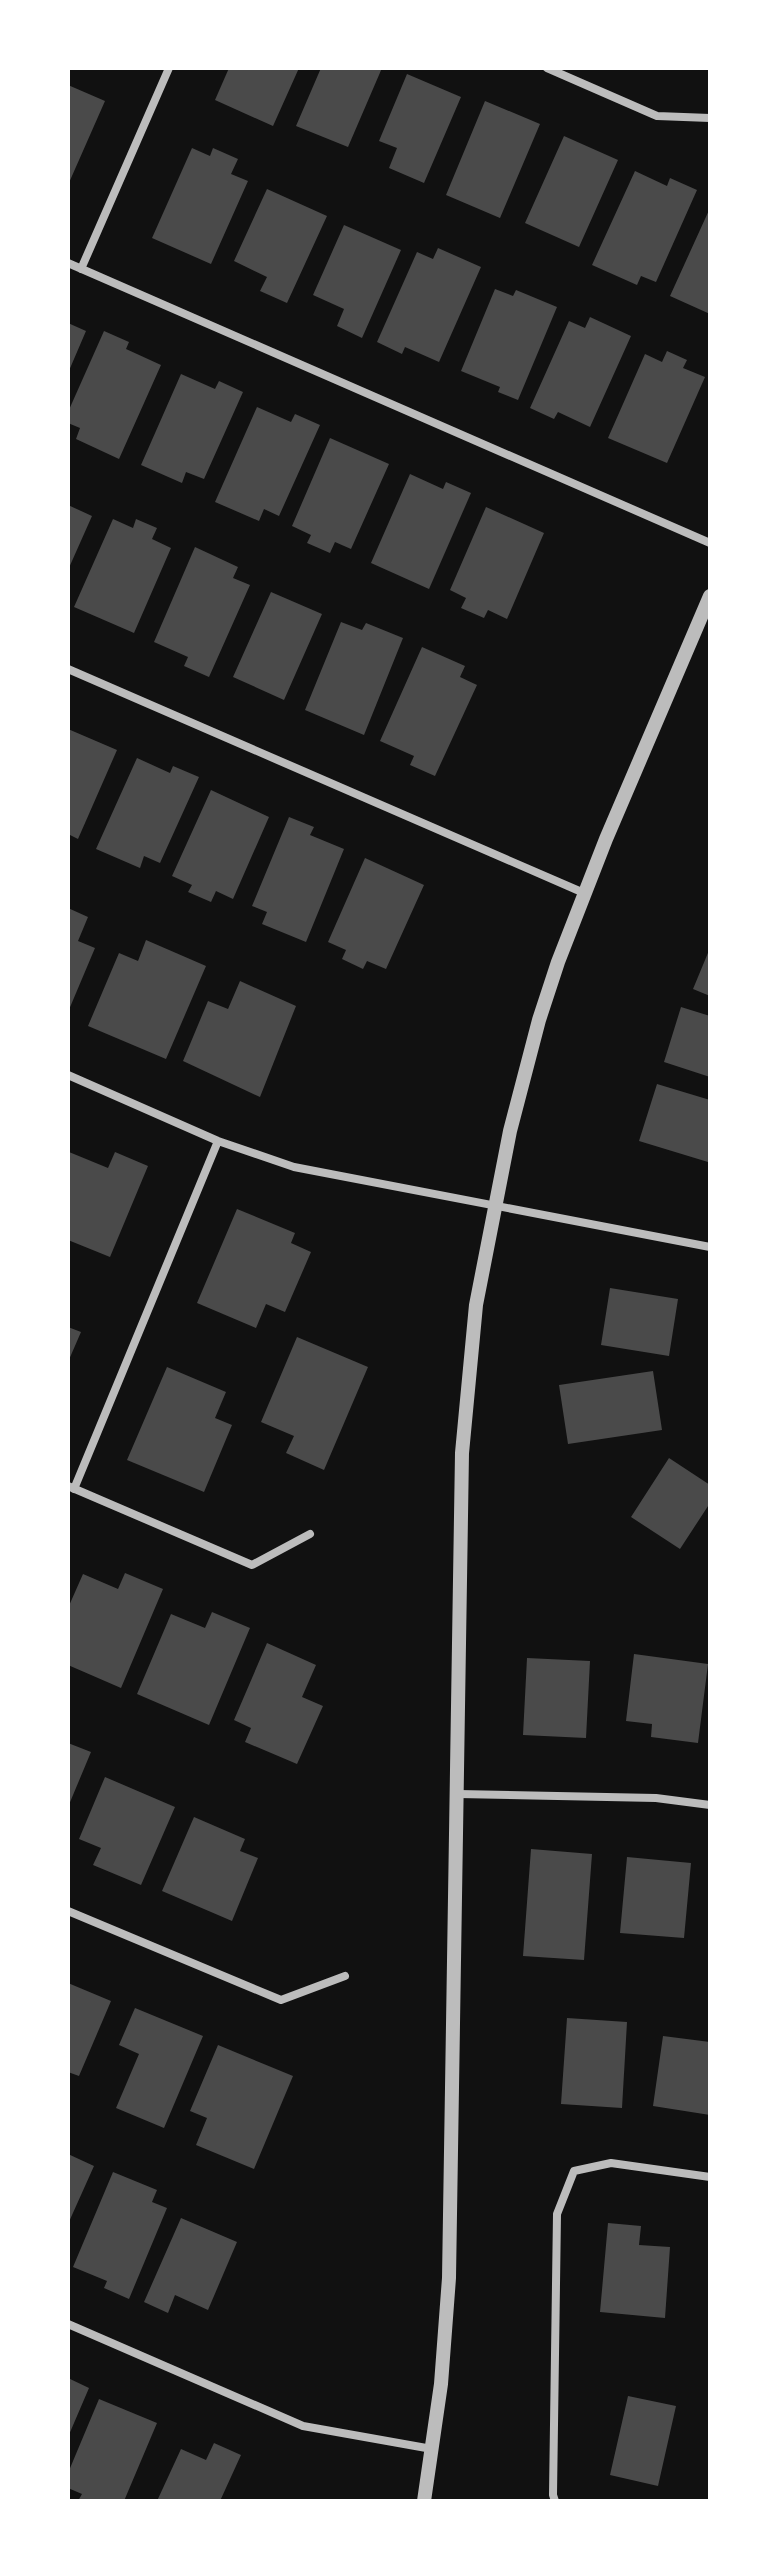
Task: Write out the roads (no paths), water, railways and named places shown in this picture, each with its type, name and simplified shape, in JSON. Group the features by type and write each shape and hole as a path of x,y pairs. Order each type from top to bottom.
{"street":[{"path":"81,269 169,68"},
{"path":"547,68 657,116 710,118"},
{"path":"68,263 710,543"},
{"path":"424,2501 441,2384 449,2278 462,1453 476,1305 510,1131 539,1020 584,893 710,596"},
{"path":"68,669 584,893"},
{"path":"68,1075 218,1141 294,1167 710,1247"},
{"path":"218,1141 71,1487 252,1565 310,1534"},
{"path":"458,1794 656,1798 710,1805"},
{"path":"68,1911 281,2000 345,1976"},
{"path":"555,2501 557,2214 574,2171 611,2163 710,2177"},
{"path":"68,2324 303,2426 432,2449"}]}
